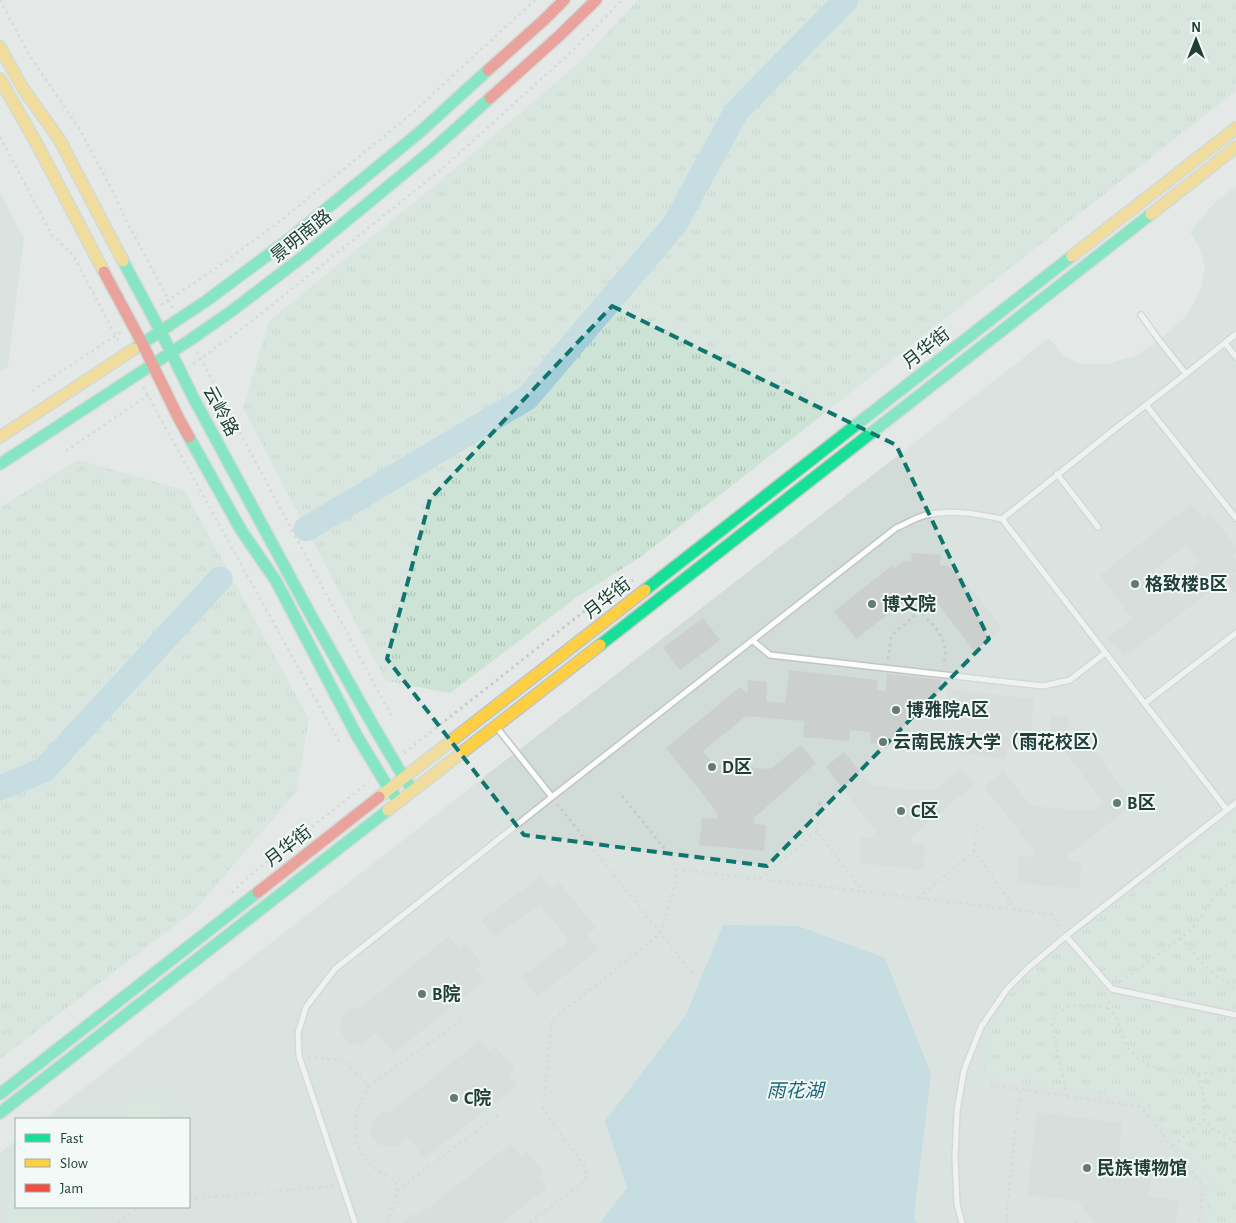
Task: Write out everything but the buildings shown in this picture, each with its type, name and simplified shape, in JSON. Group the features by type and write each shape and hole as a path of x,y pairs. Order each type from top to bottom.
{"street":[{"name":"景明南路","path":"0,437 179,320 292,237 412,138 564,0"},
{"name":"景明南路","path":"0,464 190,340 305,255 431,152 596,0"},
{"name":"云岭路","path":"0,47 22,87 59,139 161,332 193,397 308,610 404,778 414,790"},
{"path":"0,79 39,148 132,324 178,417 241,530 276,581 357,736 389,789 399,801"},
{"name":"月华街","path":"0,1094 1236,128"},
{"name":"月华街","path":"0,1113 1236,147"}],"lane":[{"path":"1141,315 1186,374"},
{"path":"1002,519 1236,334"},
{"path":"1225,343 1236,357"},
{"path":"1146,405 1236,518"},
{"path":"1057,474 1098,527"},
{"path":"355,1223 299,1056 298,1032 306,1007 335,969 896,528 925,515 953,512 1002,519 1227,810"},
{"path":"1145,703 1236,633"},
{"path":"753,641 770,655 1043,686 1070,680 1106,653"},
{"path":"496,726 552,797"},
{"path":"962,1223 957,1204 955,1158 957,1111 964,1070 981,1027 1007,989 1028,968 1236,803"},
{"path":"1066,936 1112,988 1236,1015"}],"path":[{"path":"0,0 30,56 80,130 114,192 127,222 179,320"},
{"path":"150,312 212,271 318,191 410,115 535,0"},
{"path":"0,137 52,235 73,255 125,355"},
{"path":"32,391 132,324"},
{"path":"190,340 392,717"},
{"path":"137,375 341,745"},
{"path":"886,668 891,638 895,632 920,611 943,640 945,649 943,674"},
{"path":"530,1223 586,1180 586,1168 544,1109 552,1020 661,933 676,880 676,869 672,858 619,792"},
{"path":"552,797 693,974"},
{"path":"820,802 817,831 862,891"},
{"path":"918,898 974,851 978,821"},
{"path":"760,879 817,831"},
{"path":"974,851 1016,910"},
{"path":"676,869 1051,914 1066,936"},
{"path":"1180,938 1205,966 1236,989"},
{"path":"1107,1008 1115,1016 1126,1047 1144,1062 1171,1072 1198,1074 1236,1070"},
{"path":"388,1223 397,1191 395,1182 381,1174 367,1162 358,1146 354,1127 359,1104 369,1086 464,1019"},
{"path":"299,1056 342,1060 369,1086"},
{"path":"1198,1074 1203,1093 1204,1120 1214,1130 1236,1143"},
{"path":"990,1085 1141,1107 1203,1184 1199,1223"},
{"path":"1008,1223 1006,1217 1020,1089"},
{"path":"397,1191 501,1113"},
{"path":"1173,1146 1204,1120"},
{"path":"190,1199 342,1186"},
{"path":"118,1223 137,1208"}],"highlighted area":[{"path":"612,306 896,445 989,639 767,866 524,835 387,659 430,499"}],"shaded area":[{"name":"云南民族大学（雨花校区）","path":"1236,186 1236,1223 0,1223 0,1153 15,1141 15,1208 190,1208 190,1118 45,1118 1049,338 1063,355 1080,364 1107,364 1135,356 1159,340 1185,317 1200,292 1205,269 1200,249 1190,232 1215,202"},
{"path":"0,192 24,238 8,367 0,371"}],"green space":[{"path":"638,0 1236,0 1236,91 642,556 577,597 450,693 386,681 243,408 269,321 446,176 581,61"},
{"path":"78,460 184,490 309,719 296,792 194,911 0,1059 0,507"},
{"path":"1236,813 1236,1223 1207,1223 1211,1180 1142,1100 983,1076 992,1027 1007,998 1033,970"},
{"path":"126,1101 166,1102 165,1118 125,1118"},
{"path":"8,1193 15,1193 15,1208 123,1208 123,1210 83,1209 83,1223 8,1223"}],"water":[{"name":"雨花湖","path":"723,925 798,926 885,958 931,1074 914,1215 916,1223 600,1223 627,1188 605,1121 686,1015"}],"waterway":[{"path":"306,529 527,398 675,224 736,112 846,0"},
{"path":"0,788 44,770 220,579"}],"traffic: fast":[{"path":"134,349 206,301 292,237 420,132 488,70"},
{"path":"0,464 233,310 305,255 431,151 490,98"},
{"path":"600,645 1151,214"},
{"path":"645,590 1072,256"},
{"path":"123,261 193,397 308,610 374,727 410,786"},
{"path":"189,437 241,530 276,581 357,736 389,789 396,797"},
{"path":"0,1113 388,810"},
{"path":"0,1094 258,892"}],"traffic: slow":[{"path":"0,47 22,87 59,139 123,261"},
{"path":"0,79 39,148 104,272"},
{"path":"1072,256 1236,128"},
{"path":"1151,214 1236,147"},
{"path":"0,437 134,349"},
{"path":"379,797 645,590"},
{"path":"388,810 600,645"}],"traffic: jam":[{"path":"488,70 564,0"},
{"path":"490,98 596,0"},
{"path":"104,272 189,437"},
{"path":"258,892 379,797"}],"place":[{"name":"格致楼B区","path":"1135,584"},
{"name":"博文院","path":"872,604"},
{"name":"博雅院A区","path":"896,710"},
{"name":"云南民族大学（雨花校区）","path":"883,742"},
{"name":"D区","path":"712,767"},
{"name":"B区","path":"1117,803"},
{"name":"C区","path":"901,811"},
{"name":"B院","path":"422,994"},
{"name":"C院","path":"454,1098"},
{"name":"民族博物馆","path":"1087,1168"}]}
